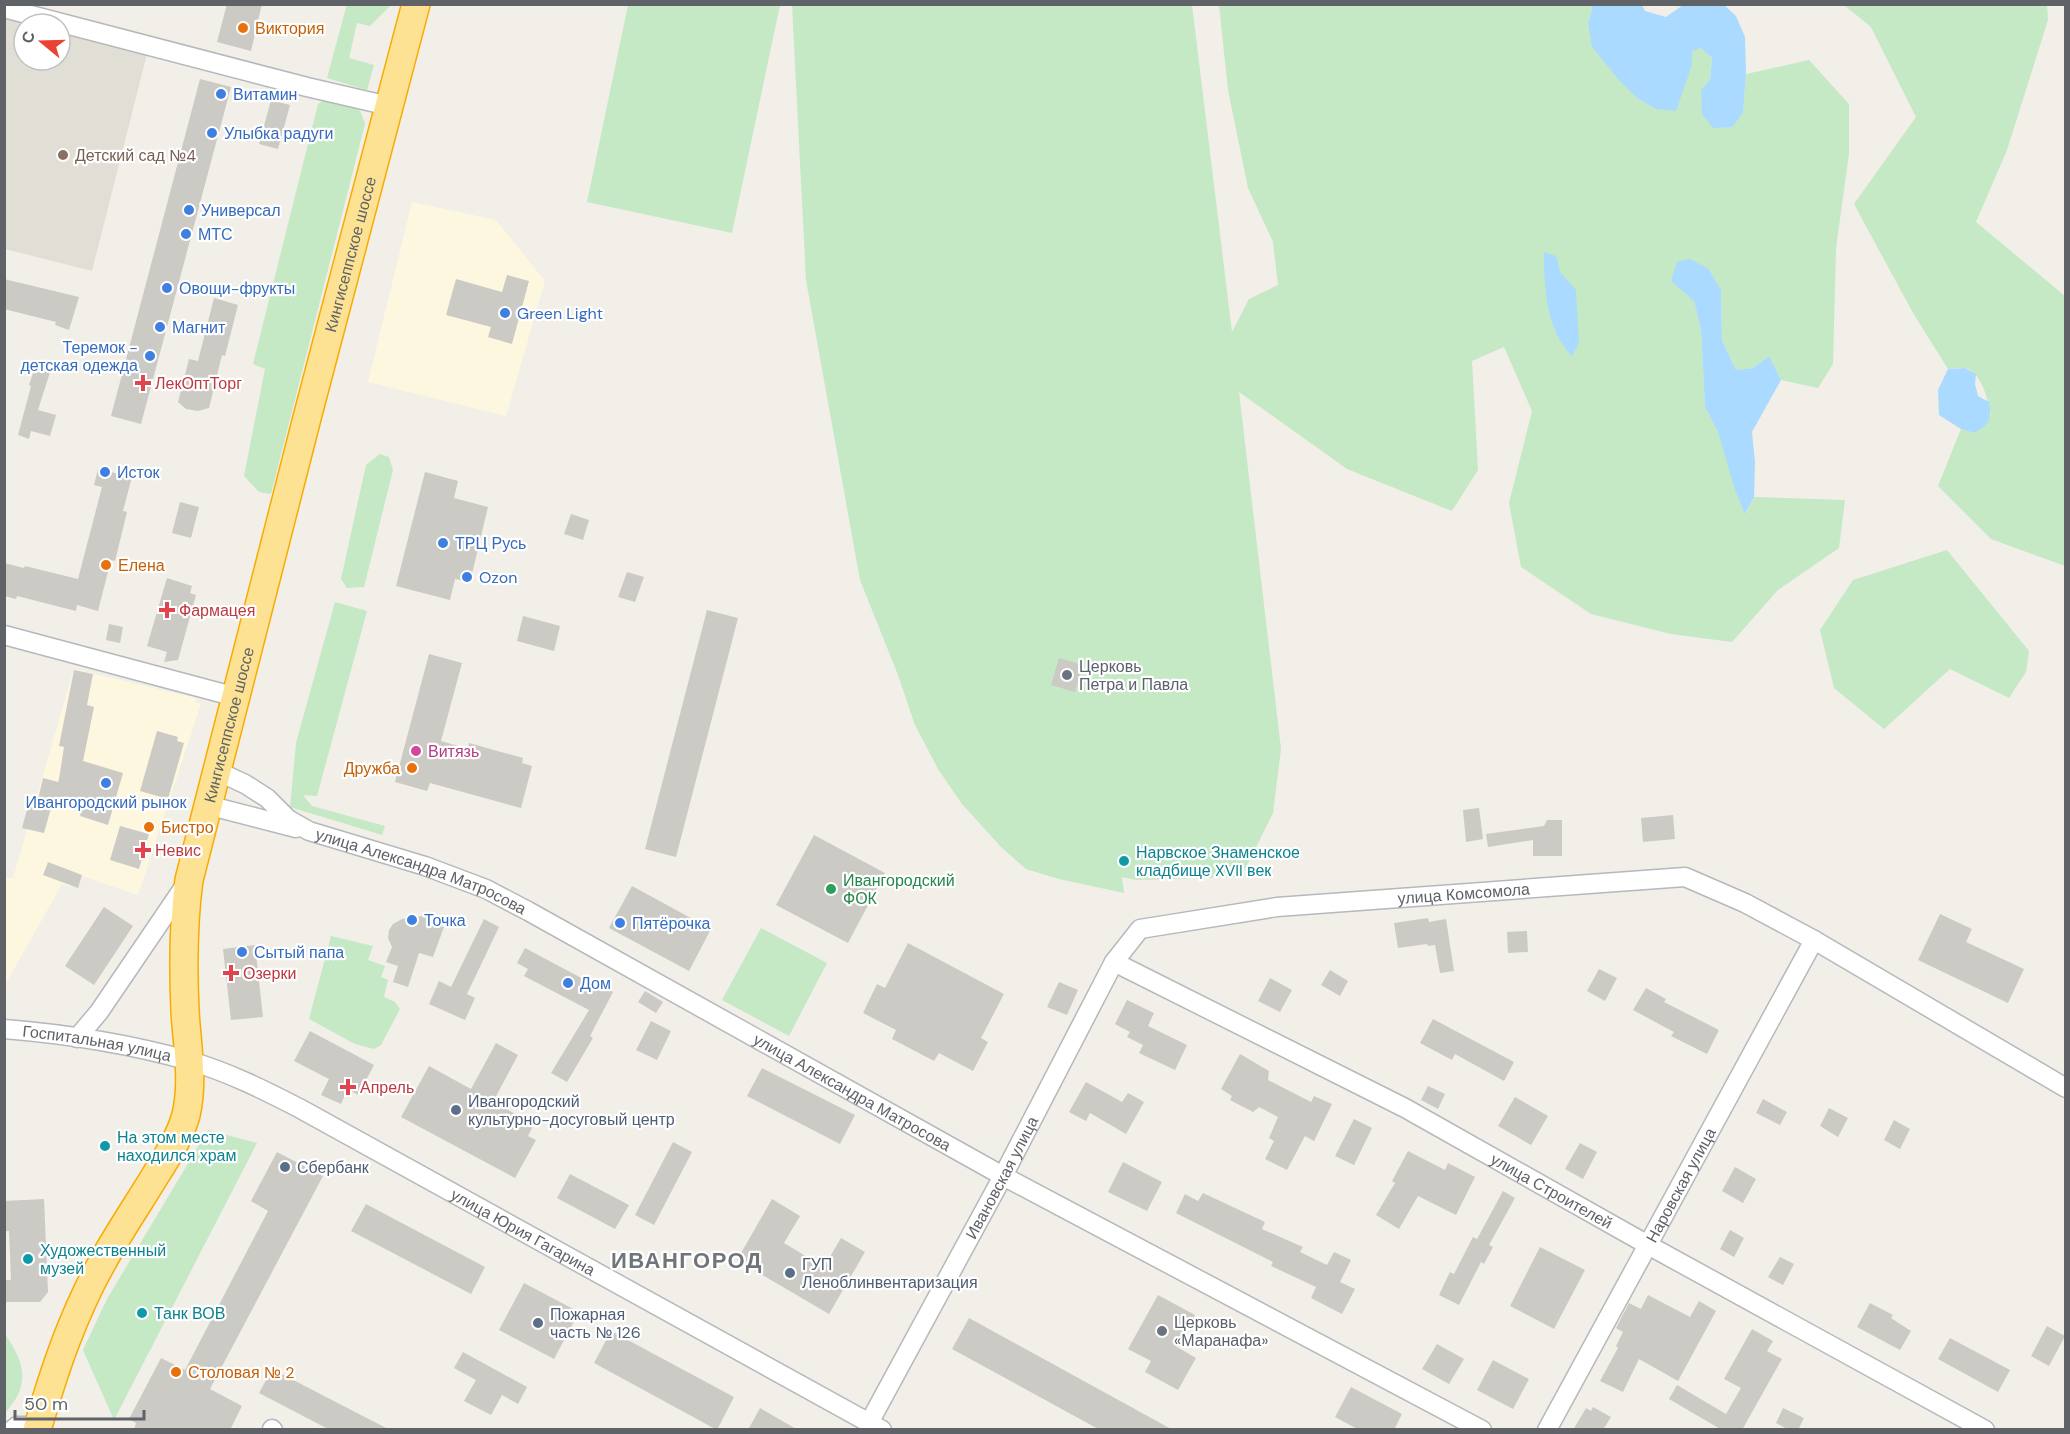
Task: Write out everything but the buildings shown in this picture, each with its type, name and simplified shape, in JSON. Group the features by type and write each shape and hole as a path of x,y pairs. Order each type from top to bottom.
{"highway":[{"name":"Кингисеппское шоссе","path":"29,1428 64,1342 103,1260 171,1151 185,1116 190,1092 190,1061 183,962 184,912 189,880 305,425 416,4"}],"street":[{"path":"4,8 307,87 389,106"},
{"path":"4,635 236,697"},
{"name":"улица Александра Матросова","path":"217,771 245,784 267,798 288,819 309,831 398,857 486,889 1003,1176 1482,1430"},
{"path":"207,805 309,831"},
{"name":"улица Комсомола","path":"1114,962 1140,929 1276,907 1685,877 1745,903 1814,940 2066,1088"},
{"path":"77,1038 99,1012 189,880"},
{"name":"Наровская улица","path":"1547,1430 1814,940"},
{"name":"Ивановская улица","path":"875,1426 1114,962"},
{"name":"улица Строителей","path":"1114,962 1405,1108 1648,1245 1985,1430"},
{"name":"Госпитальная улица","path":"4,1029 77,1038 190,1061"},
{"name":"улица Юрия Гагарина","path":"190,1061 237,1078 299,1108 875,1426"}],"shaded area":[{"name":"Детский сад №4","path":"5,14 12,16 12,72 72,72 72,31 148,50 92,271 5,249"},
{"path":"412,202 496,220 545,281 506,416 368,382"},
{"name":"Ивангородский рынок","path":"74,669 196,698 195,702 201,704 138,895 76,874 71,887 62,884 5,985 5,878 13,878"}],"green space":[{"path":"347,4 391,5 370,26 357,23 349,58 374,65 367,90 327,78"},
{"path":"628,5 780,5 732,233 587,202"},
{"path":"792,5 1192,5 1232,332 1249,299 1278,285 1273,242 1248,188 1228,90 1219,5 1591,5 1592,10 1588,22 1624,84 1637,98 1656,109 1692,65 1692,51 1701,47 1712,58 1710,80 1743,113 1746,74 1809,60 1849,104 1849,154 1836,248 1833,364 1818,388 1781,380 1769,356 1753,368 1736,370 1722,340 1721,290 1694,301 1701,330 1705,407 1718,432 1746,513 1754,497 1845,500 1839,548 1778,590 1732,642 1671,634 1591,614 1521,567 1509,503 1532,411 1504,347 1472,361 1478,470 1452,511 1347,469 1239,392 1281,749 1273,813 1241,877 1136,880 1122,877 1124,893 1059,879 1026,869 1001,847 962,804 938,769 915,725 898,675 860,580 806,280"},
{"path":"1844,5 2047,5 2048,20 2007,150 1976,222 2065,296 2065,566 1991,539 1938,486 1961,429 1974,433 1991,415 1983,386 1975,374 1963,368 1948,369 1913,313 1854,204 1916,117 1871,27"},
{"path":"329,97 357,106 365,124 271,494 259,492 244,476 265,369 253,364 318,104"},
{"path":"380,454 389,457 393,470 364,587 347,588 341,579 366,465"},
{"path":"1947,550 2029,651 2026,672 2009,698 1950,669 1884,729 1834,688 1820,630 1853,580"},
{"path":"335,602 367,611 317,796 303,795 312,806 385,826 382,835 290,807 296,743"},
{"path":"761,928 827,963 789,1036 722,1000"},
{"path":"331,936 373,946 368,960 385,966 381,977 388,980 384,997 395,1002 400,1009 381,1045 374,1049 355,1044 309,1019"},
{"path":"208,1130 257,1143 114,1420 83,1350 107,1299"},
{"path":"5,1334 21,1364 22,1383 19,1393 5,1413"}],"water":[{"path":"1591,5 1642,5 1645,11 1666,17 1683,5 1724,5 1736,16 1745,37 1746,74 1743,113 1732,127 1713,128 1702,114 1701,90 1710,80 1712,58 1701,48 1692,51 1692,65 1676,111 1656,109 1637,98 1592,47 1588,22 1592,10"},
{"path":"1544,252 1556,256 1560,272 1576,290 1579,343 1572,356 1563,346 1557,334 1548,307"},
{"path":"1689,259 1708,268 1721,290 1722,340 1736,370 1753,368 1769,356 1781,380 1752,432 1755,462 1754,497 1745,514 1735,490 1718,432 1705,407 1701,330 1694,301 1671,281 1677,262"},
{"path":"1965,368 1976,374 1975,384 1978,396 1989,402 1989,421 1974,433 1961,429 1939,415 1938,390 1948,369"}],"place":[{"name":"Виктория","path":"243,28"},
{"name":"Витамин","path":"221,94"},
{"name":"Улыбка радуги","path":"212,133"},
{"name":"Детский сад №4","path":"63,155"},
{"name":"Универсал","path":"189,210"},
{"name":"МТС","path":"186,234"},
{"name":"Овощи-фрукты","path":"167,288"},
{"name":"Green Light","path":"505,313"},
{"name":"Магнит","path":"160,327"},
{"name":"Теремок - детская одежда","path":"150,356"},
{"name":"ЛекОптТорг","path":"143,383"},
{"name":"Исток","path":"105,472"},
{"name":"ТРЦ Русь","path":"443,543"},
{"name":"Елена","path":"106,565"},
{"name":"Ozon","path":"467,577"},
{"name":"Фармацея","path":"167,610"},
{"name":"Церковь Петра и Павла","path":"1067,675"},
{"name":"Витязь","path":"416,751"},
{"name":"Дружба","path":"412,768"},
{"name":"Ивангородский рынок","path":"106,783"},
{"name":"Бистро","path":"149,827"},
{"name":"Невис","path":"143,850"},
{"name":"Нарвское Знаменское кладбище XVII век","path":"1124,861"},
{"name":"Ивангородский ФОК","path":"831,889"},
{"name":"Точка","path":"412,920"},
{"name":"Пятёрочка","path":"620,923"},
{"name":"Сытый папа","path":"242,952"},
{"name":"Озерки","path":"231,973"},
{"name":"Дом","path":"568,983"},
{"name":"Апрель","path":"348,1087"},
{"name":"Ивангородский культурно-досуговый центр","path":"456,1110"},
{"name":"На этом месте находился храм","path":"105,1146"},
{"name":"Сбербанк","path":"285,1167"},
{"name":"Художественный музей","path":"28,1259"},
{"name":"ГУП Леноблинвентаризация","path":"790,1273"},
{"name":"Танк ВОВ","path":"142,1313"},
{"name":"Пожарная часть № 126","path":"538,1323"},
{"name":"Церковь «Маранафа»","path":"1162,1331"},
{"name":"Столовая № 2","path":"176,1372"}],"district":[{"name":"ИВАНГОРОД","path":"687,1260"}]}
